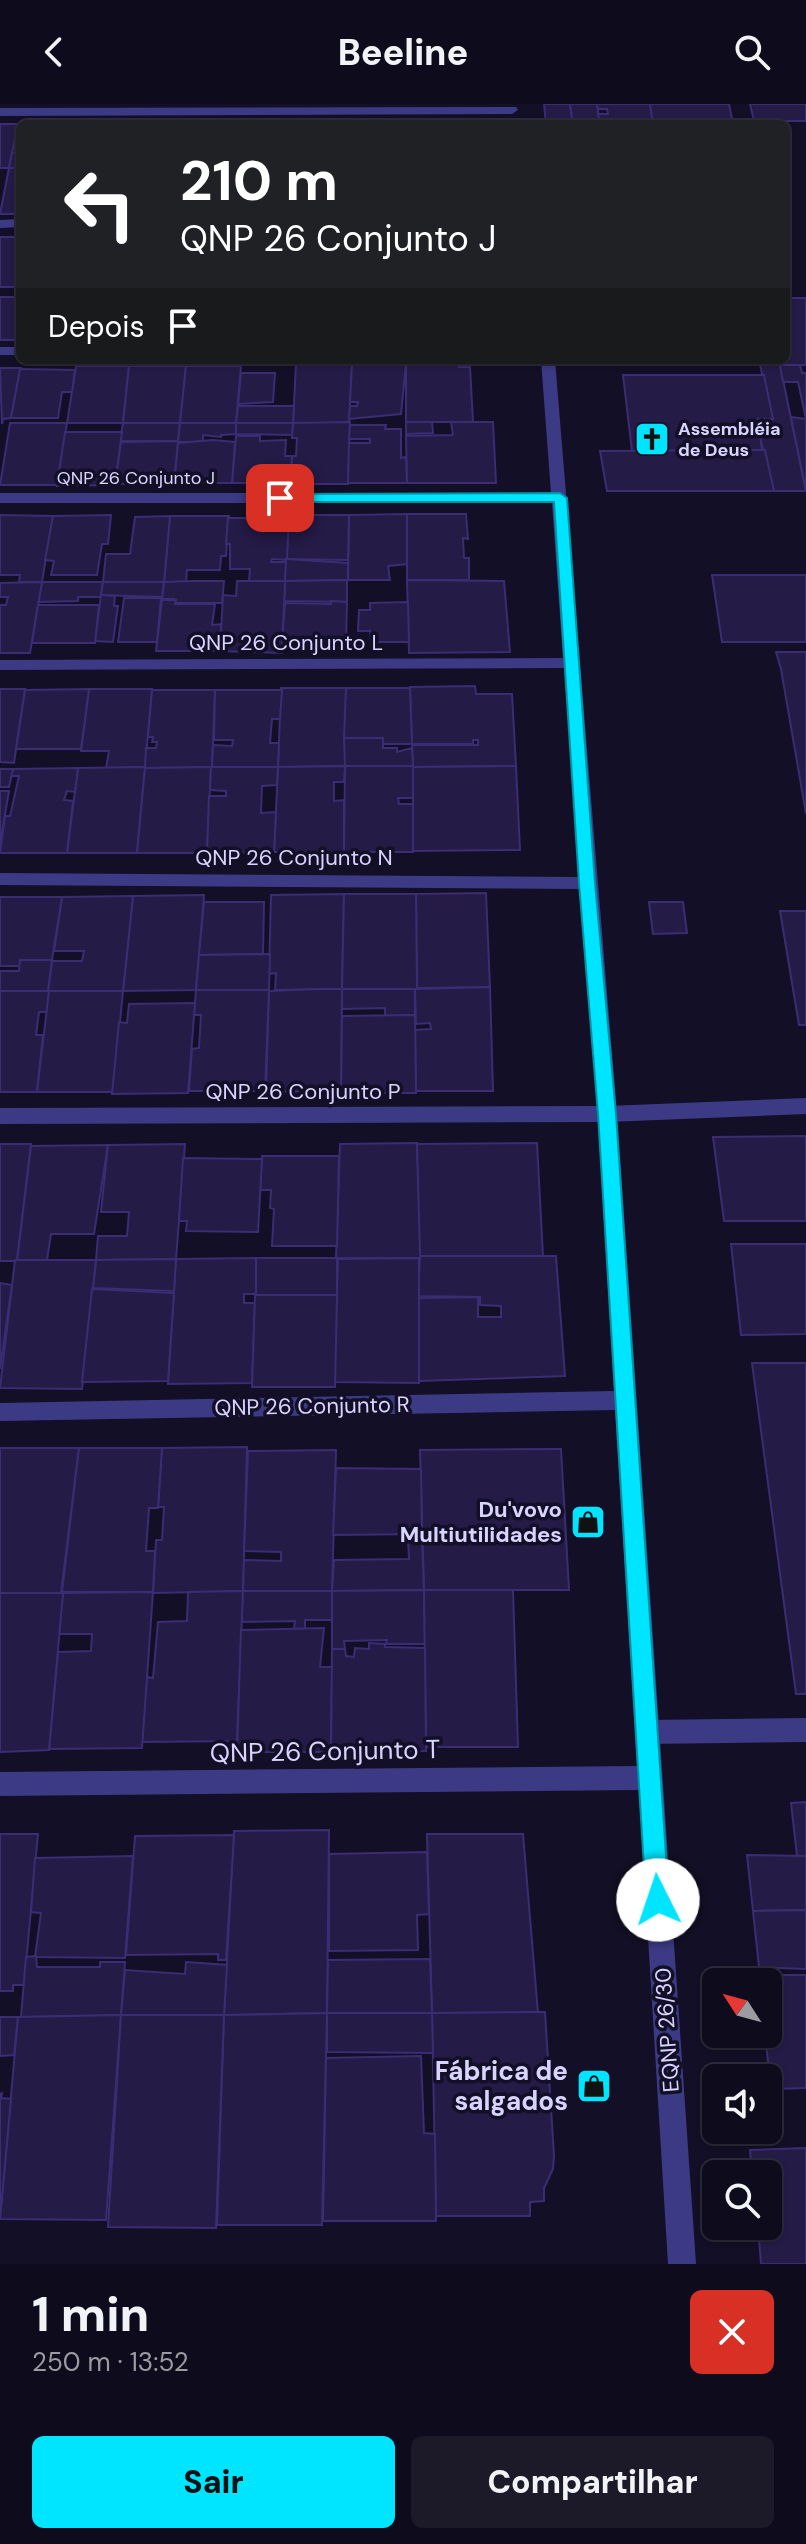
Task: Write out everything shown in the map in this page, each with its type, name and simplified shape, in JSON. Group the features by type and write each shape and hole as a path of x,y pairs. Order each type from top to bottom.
{"street":[{"path":"0,112 512,113"},
{"name":"EQNP 26/30","path":"548,364 607,1114 682,2264"},
{"name":"QNP 26 Conjunto J","path":"0,498 560,498"},
{"name":"QNP 26 Conjunto L","path":"0,665 572,663"},
{"name":"QNP 26 Conjunto N","path":"0,879 587,883"},
{"name":"QNP 26 Conjunto P","path":"0,1116 607,1114 806,1106"},
{"name":"QNP 26 Conjunto R","path":"0,1412 624,1400"},
{"path":"647,1732 806,1730"},
{"name":"QNP 26 Conjunto T","path":"0,1784 650,1778"}],"building":[{"path":"544,104 570,104 572,120 546,120"},
{"path":"570,104 597,104 599,120 572,120"},
{"path":"597,104 650,104 653,120 599,120 598,114 608,114 607,109 598,109"},
{"path":"650,104 729,104 732,120 652,120"},
{"path":"750,104 806,104 806,121 754,120"},
{"path":"0,124 16,124 9,168 0,168"},
{"path":"12,152 16,153 16,168 9,168"},
{"path":"9,168 16,168 16,214 0,214"},
{"path":"0,237 16,237 16,287 0,287"},
{"path":"790,293 791,298 806,298 806,365 780,365 790,364"},
{"path":"0,297 16,297 16,340 0,340"},
{"path":"296,364 352,364 349,423 293,423"},
{"path":"352,364 406,364 401,414 349,419 350,406 357,406 358,402 350,402"},
{"path":"406,364 460,364 459,367 470,367 473,422 406,422"},
{"path":"760,365 780,365 806,491 774,491 758,430 758,419 773,419"},
{"path":"780,365 800,365 802,373 806,373 806,419 798,382 783,382"},
{"path":"76,366 129,366 123,423 67,423"},
{"path":"129,366 186,366 180,423 123,423"},
{"path":"186,366 241,366 236,423 180,423"},
{"path":"0,368 21,368 11,418 3,419 2,424"},
{"path":"20,369 75,370 72,392 62,392 58,418 11,418"},
{"path":"241,373 275,373 273,402 238,404"},
{"path":"623,375 764,375 773,419 758,419 762,450 632,451"},
{"path":"238,406 294,406 293,423 236,423"},
{"path":"791,417 806,419 806,491"},
{"path":"350,422 348,484 290,484 297,438 292,438 293,423"},
{"path":"406,422 432,422 433,433 406,434"},
{"path":"451,422 493,422 496,483 407,483 406,436 453,435"},
{"path":"10,423 67,423 57,485 0,485"},
{"path":"123,423 180,423 178,441 120,441"},
{"path":"180,423 236,423 236,434 221,437 203,435 203,442 178,442"},
{"path":"236,423 293,423 292,435 236,434"},
{"path":"350,425 386,425 385,429 401,429 401,458 406,457 407,483 348,483 349,443 370,443 370,439 349,439"},
{"path":"65,432 122,432 115,485 57,486"},
{"path":"236,436 260,436 260,441 286,440 285,456 292,456 290,483 232,483"},
{"path":"178,441 174,483 115,484 121,442"},
{"path":"235,442 232,483 174,483 178,443"},
{"path":"765,450 774,491 607,491 600,451"},
{"path":"407,514 466,514 468,539 463,538 464,558 469,558 469,580 407,580"},
{"path":"407,514 407,564 388,566 390,580 348,580 349,515"},
{"path":"0,515 53,516 42,582 19,582 20,575 0,575"},
{"path":"111,515 108,544 102,544 97,575 51,575 54,561 45,560 53,516"},
{"path":"289,515 349,515 348,560 286,559"},
{"path":"170,516 229,516 226,556 221,556 220,570 187,570 186,582 164,582"},
{"path":"170,516 164,582 103,582 106,554 130,554 135,517"},
{"path":"228,518 289,518 287,560 272,559 271,562 287,562 285,581 249,581 250,569 230,569 230,544 226,544"},
{"path":"286,559 348,563 348,580 285,581"},
{"path":"712,575 806,575 806,642 722,642"},
{"path":"347,580 347,602 284,601 285,581"},
{"path":"407,580 504,581 510,652 409,653"},
{"path":"224,581 222,603 176,603 174,599 162,599 164,582"},
{"path":"237,581 285,581 282,653 220,651 223,595 236,596"},
{"path":"42,582 103,582 101,597 38,602"},
{"path":"42,582 30,653 0,653 0,605 6,605 8,597 0,597 0,583"},
{"path":"103,582 164,582 162,597 101,595"},
{"path":"101,595 115,596 114,606 118,606 113,642 95,641"},
{"path":"124,598 161,598 157,642 118,642"},
{"path":"162,600 176,600 175,604 215,604 212,625 221,624 220,651 156,651"},
{"path":"331,601 347,602 346,641 282,642 285,603 331,604"},
{"path":"408,602 409,642 371,642 370,631 358,631 359,610 370,610 370,603"},
{"path":"38,605 99,605 95,643 32,643"},
{"path":"776,652 806,652 806,814 781,669"},
{"path":"475,686 476,694 512,694 516,766 413,767 412,745 478,745 478,740 473,740 473,744 412,744 410,687"},
{"path":"281,688 346,688 345,766 278,767"},
{"path":"346,688 410,688 412,744 383,744 383,738 344,738"},
{"path":"0,689 25,689 14,763 0,762"},
{"path":"89,689 152,689 145,767 106,768 109,751 81,751"},
{"path":"89,689 81,749 16,749 25,690"},
{"path":"152,690 215,690 212,767 145,768 146,748 156,748 157,742 152,742 153,737 148,737"},
{"path":"215,690 282,690 280,719 272,719 270,743 279,743 278,767 212,767 213,745 232,746 233,740 214,740"},
{"path":"344,738 383,738 383,748 397,748 397,752 412,748 413,766 345,766"},
{"path":"345,766 413,766 413,798 398,798 399,804 413,804 413,852 344,852"},
{"path":"345,766 344,782 334,782 334,801 344,800 344,852 274,852 278,767"},
{"path":"516,766 520,850 413,851 413,767"},
{"path":"145,767 137,853 67,853 78,768"},
{"path":"211,767 207,853 137,853 145,768"},
{"path":"211,767 278,767 277,785 262,786 261,813 276,812 274,852 207,853 209,796 226,796 226,791 210,790"},
{"path":"78,768 75,792 67,791 64,800 73,801 67,853 0,853 5,816 10,816 19,776 11,776 13,769"},
{"path":"0,769 13,769 9,787 0,787"},
{"path":"0,791 9,791 0,844"},
{"path":"486,893 490,987 417,988 416,894"},
{"path":"344,894 342,989 275,990 276,973 269,974 271,895"},
{"path":"344,894 416,894 417,989 342,989"},
{"path":"204,895 196,990 123,991 133,896"},
{"path":"133,896 123,991 48,991 52,961 82,961 84,951 54,951 62,897"},
{"path":"0,897 62,897 52,960 20,960 20,966 0,966"},
{"path":"204,902 264,902 263,954 199,955"},
{"path":"649,902 683,902 687,933 653,934"},
{"path":"780,911 806,911 806,1025 799,1025"},
{"path":"270,954 269,990 196,990 199,955"},
{"path":"20,960 52,960 48,991 0,991 0,971 19,971"},
{"path":"490,987 493,1091 416,1091 415,1030 431,1029 430,1023 416,1024 415,989"},
{"path":"342,989 341,1091 266,1092 269,991"},
{"path":"342,989 415,989 415,1015 385,1016 385,1008 342,1009"},
{"path":"196,990 269,990 265,1091 189,1091 192,1049 199,1048 201,1015 194,1015"},
{"path":"0,991 49,991 47,1012 39,1012 36,1035 43,1035 37,1092 0,1092"},
{"path":"49,991 123,991 113,1092 37,1092"},
{"path":"195,1003 188,1093 112,1094 119,1022 127,1023 129,1004"},
{"path":"415,1015 416,1093 341,1093 342,1016"},
{"path":"806,1136 806,1221 724,1221 713,1137"},
{"path":"417,1143 421,1258 336,1258 340,1144"},
{"path":"537,1143 543,1256 420,1256 417,1144"},
{"path":"0,1144 31,1144 17,1261 0,1261"},
{"path":"185,1144 176,1259 96,1260 98,1236 127,1236 129,1212 101,1212 108,1145"},
{"path":"108,1145 94,1234 51,1234 47,1260 17,1261 31,1146"},
{"path":"262,1156 339,1156 337,1246 272,1246 274,1209 270,1208 271,1190 260,1190"},
{"path":"183,1158 262,1159 258,1232 186,1231 187,1221 179,1221"},
{"path":"731,1244 806,1244 806,1334 741,1335"},
{"path":"420,1256 556,1256 565,1376 419,1381 419,1298 478,1297 478,1317 501,1317 501,1306 480,1305 480,1297 418,1296"},
{"path":"256,1258 337,1258 337,1295 255,1295"},
{"path":"256,1258 256,1294 244,1294 244,1303 255,1303 252,1383 168,1384 176,1259"},
{"path":"419,1258 419,1383 334,1382 338,1259"},
{"path":"176,1259 174,1291 93,1288 96,1260"},
{"path":"15,1260 96,1260 82,1389 0,1388"},
{"path":"0,1283 12,1285 0,1369"},
{"path":"92,1289 174,1293 168,1381 82,1382"},
{"path":"255,1295 337,1295 335,1387 252,1387"},
{"path":"752,1363 806,1363 806,1694 796,1694"},
{"path":"247,1447 243,1591 153,1593 156,1540 162,1540 164,1507 158,1507 162,1448"},
{"path":"0,1448 79,1448 61,1593 0,1593"},
{"path":"79,1448 162,1448 158,1508 149,1508 146,1551 155,1551 153,1592 62,1592"},
{"path":"561,1449 569,1590 424,1590 420,1450"},
{"path":"336,1450 332,1591 243,1591 244,1560 281,1561 281,1552 244,1551 248,1451"},
{"path":"336,1468 421,1469 422,1534 333,1535"},
{"path":"408,1538 422,1538 424,1590 332,1591 334,1560 409,1559"},
{"path":"424,1590 425,1644 386,1644 387,1640 344,1641 345,1649 332,1649 332,1591"},
{"path":"424,1590 513,1590 518,1747 426,1747"},
{"path":"243,1591 332,1591 332,1620 305,1620 305,1629 294,1629 295,1621 241,1622"},
{"path":"243,1591 237,1741 141,1742 147,1677 153,1678 158,1622 187,1621 188,1592"},
{"path":"153,1592 142,1748 49,1749 58,1652 91,1651 92,1634 59,1634 63,1593"},
{"path":"0,1593 63,1593 49,1750 0,1752"},
{"path":"324,1628 320,1667 332,1667 331,1752 237,1752 241,1630"},
{"path":"369,1643 385,1644 385,1647 425,1648 426,1751 331,1752 332,1649 345,1649 346,1656 354,1657 355,1648 369,1649"},
{"path":"806,1802 806,1856 797,1856 791,1803"},
{"path":"329,1830 327,2013 224,2015 234,1831"},
{"path":"0,1834 38,1834 24,1985 13,1985 13,1991 0,1991"},
{"path":"427,1834 523,1834 538,2013 432,2013"},
{"path":"234,1835 226,1960 218,1960 218,1954 126,1955 135,1836"},
{"path":"427,1852 429,1914 417,1915 418,1950 329,1951 329,1854"},
{"path":"747,1855 806,1856 806,1910 753,1911"},
{"path":"133,1856 125,1958 35,1957 41,1913 31,1912 35,1858"},
{"path":"806,1910 806,1969 759,1967 753,1911"},
{"path":"36,1956 37,1967 100,1967 100,1962 125,1962 121,2015 21,2017 26,1957"},
{"path":"430,1959 432,2013 327,2013 328,1960"},
{"path":"186,1962 227,1965 224,2015 121,2015 125,1970 185,1974"},
{"path":"782,1975 806,1975 806,2088 782,2089 782,2064 768,2064 767,2048 782,2048"},
{"path":"545,2012 554,2156 553,2169 544,2188 544,2201 530,2202 530,2216 436,2216 432,2013"},
{"path":"327,2013 322,2225 217,2225 224,2015"},
{"path":"327,2013 432,2013 433,2053 327,2052"},
{"path":"121,2015 106,2220 0,2219 18,2017"},
{"path":"121,2015 224,2015 216,2228 108,2227"},
{"path":"0,2017 18,2017 14,2055 0,2056"},
{"path":"421,2056 424,2133 435,2134 436,2221 323,2221 326,2058"},
{"path":"0,2094 1,2098 11,2099 0,2219"},
{"path":"806,2148 806,2264 761,2264 759,2240 782,2240 782,2160 751,2160 750,2150"}],"place":[{"name":"Assembléia de Deus","path":"652,439"},
{"name":"Du'vovo Multiutilidades","path":"588,1522"},
{"name":"Fábrica de salgados","path":"594,2086"}],"route":[{"path":"280,498 560,498 607,1114 658,1900"}]}
